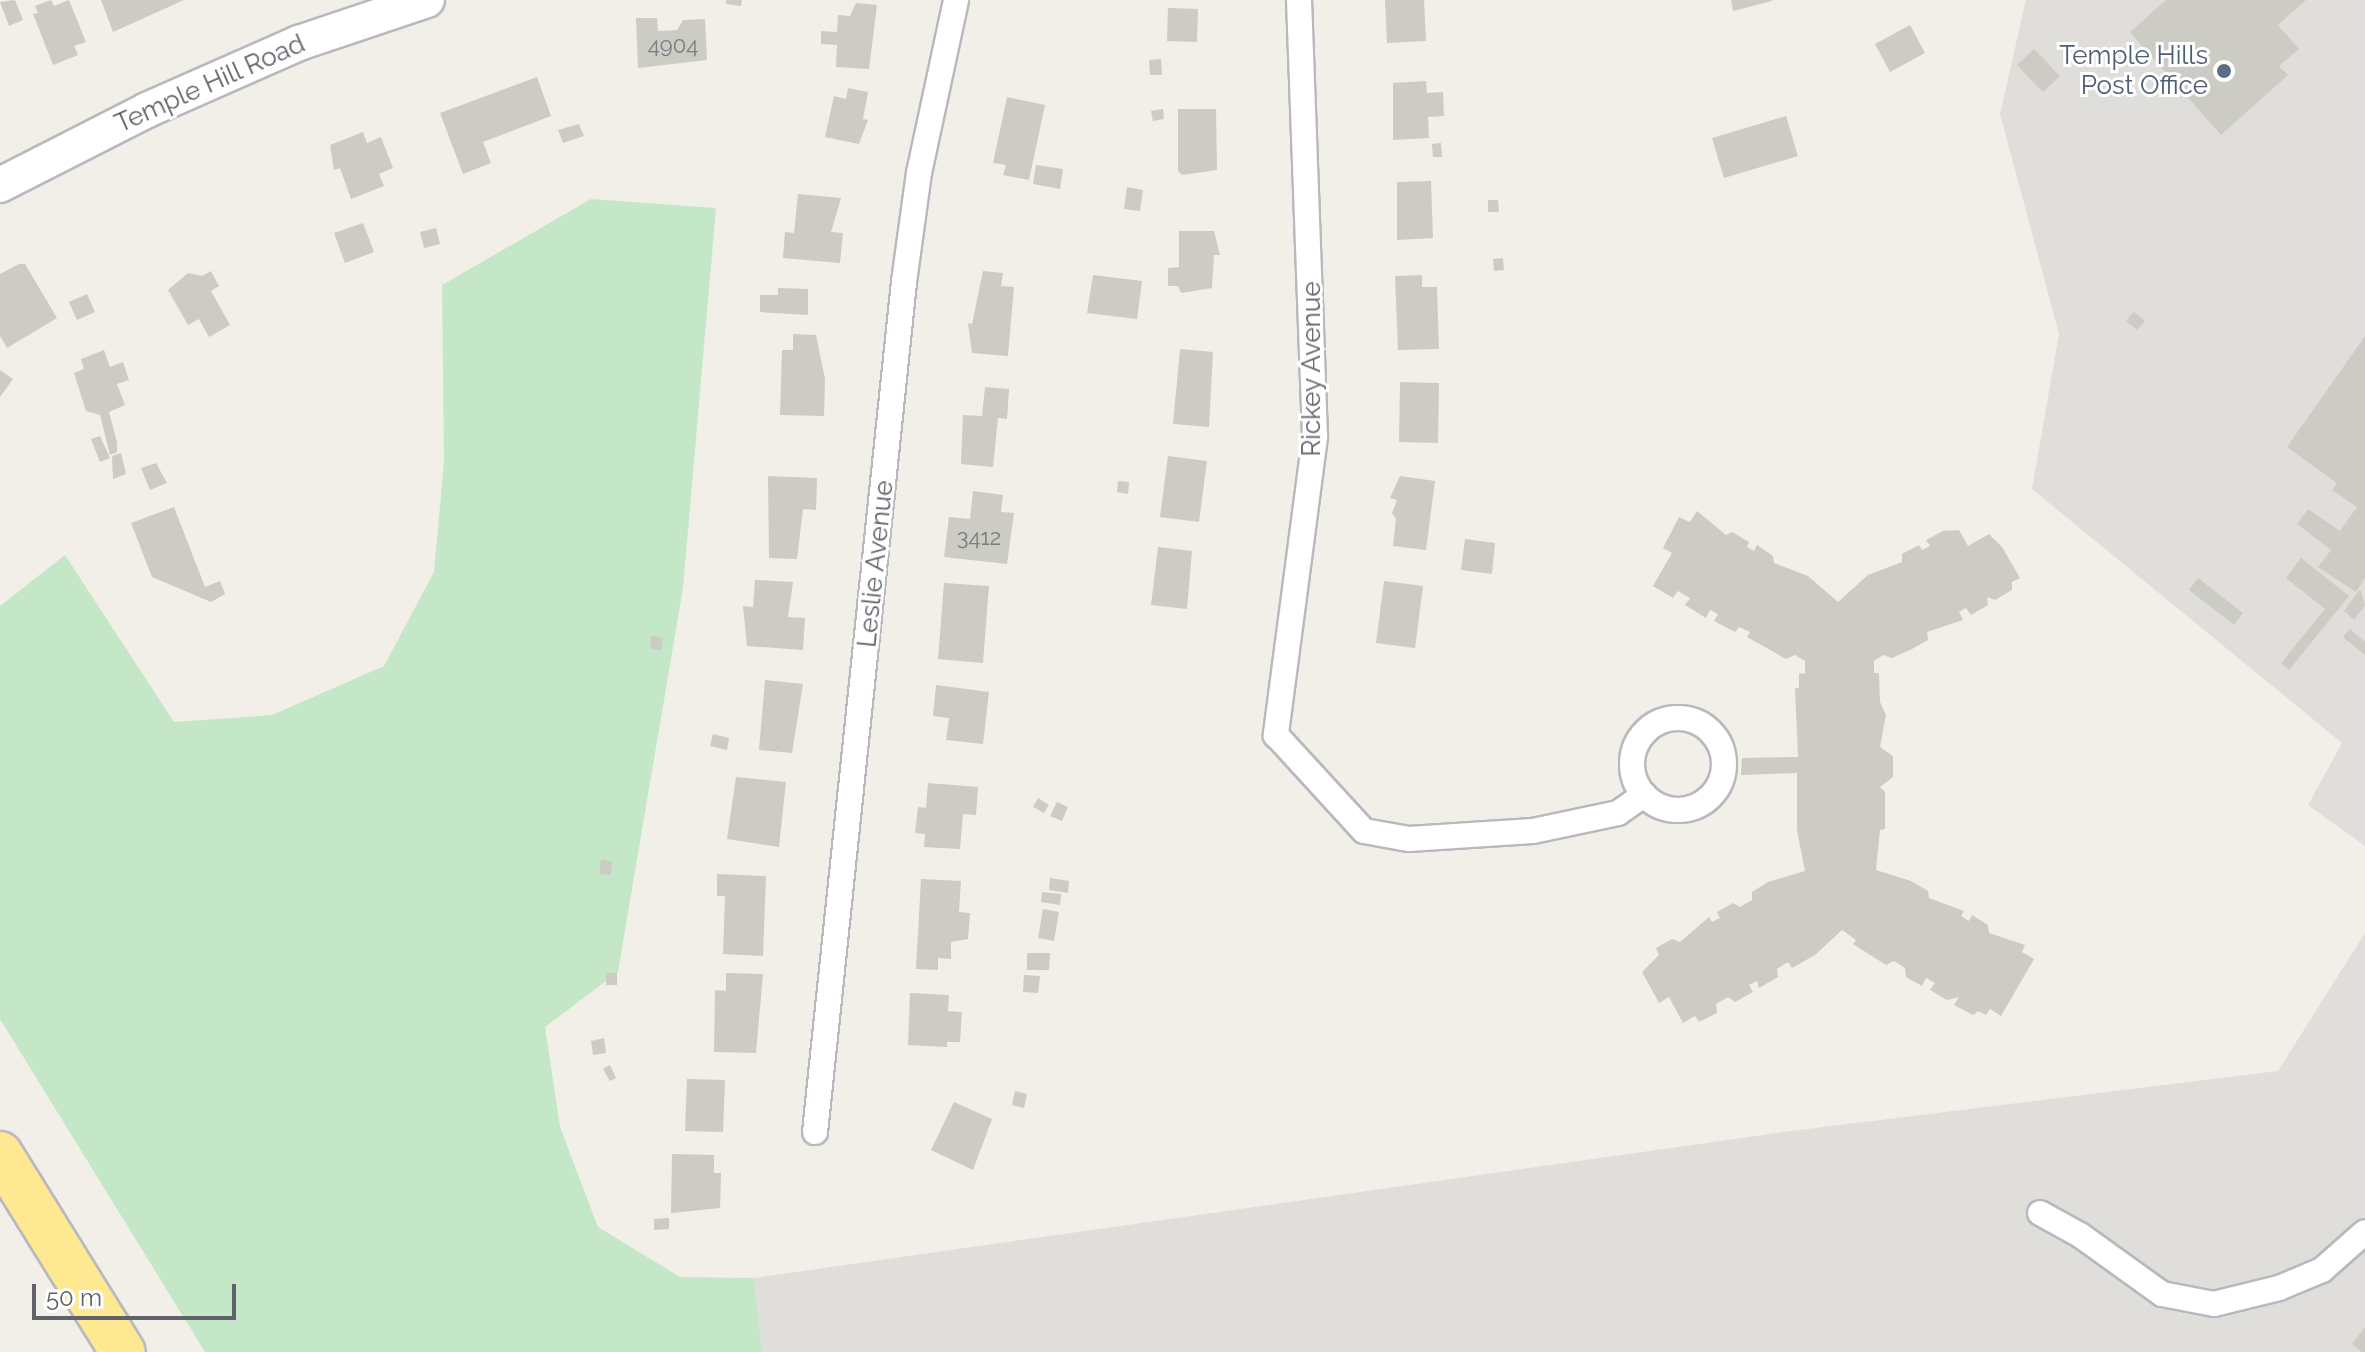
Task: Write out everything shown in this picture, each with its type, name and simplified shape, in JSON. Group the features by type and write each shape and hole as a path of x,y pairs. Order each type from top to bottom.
{"highway":[{"path":"0,1154 123,1352"}],"main road":[{"name":"Temple Hill Road","path":"0,185 147,110 299,43 427,0"}],"street":[{"name":"Leslie Avenue","path":"815,1132 904,282 919,173 956,0"},
{"name":"Rickey Avenue","path":"1299,0 1315,437 1276,735 1364,831 1409,839 1533,831 1618,813 1644,795"},
{"path":"2040,1213 2080,1235 2162,1294 2214,1304 2322,1270 2365,1232"}],"shaded area":[{"path":"2026,0 2365,0 2365,846 2308,805 2342,743 2032,489 2059,334 2000,114"},
{"path":"2365,933 2365,1352 762,1352 754,1278 1791,1131 2278,1071"}],"green space":[{"path":"591,199 716,208 683,588 618,972 545,1027 560,1127 598,1227 680,1277 754,1278 762,1352 205,1352 0,1019 0,606 65,555 174,722 272,715 384,666 434,572 444,462 442,285"}],"building":[{"path":"15,0 23,20 9,26 0,2"},
{"path":"51,0 54,6 69,0 86,42 74,46 78,55 53,65 33,14 38,13 35,6"},
{"path":"101,0 184,0 113,32"},
{"path":"726,0 742,0 741,6 726,4"},
{"path":"1385,0 1424,0 1426,41 1387,43"},
{"path":"1731,0 1772,0 1772,1 1733,11"},
{"name":"Temple Hills Post Office","path":"2166,0 2306,0 2278,25 2299,49 2279,66 2288,75 2221,135 2130,32"},
{"path":"856,3 877,5 869,69 836,67 837,45 821,44 821,31 837,32 838,15 850,16"},
{"path":"1168,8 1198,9 1197,42 1167,41"},
{"path":"636,18 657,18 658,31 677,30 683,20 705,19 707,60 638,68"},
{"path":"1910,25 1925,53 1890,72 1875,44"},
{"path":"2034,49 2060,76 2043,92 2017,65"},
{"path":"1161,59 1162,75 1150,75 1149,60"},
{"path":"537,77 551,116 483,142 491,163 463,174 440,113"},
{"path":"1426,81 1427,93 1443,92 1444,116 1428,117 1429,138 1393,140 1393,83"},
{"path":"848,88 868,92 863,119 868,120 859,144 825,137 834,96 846,99"},
{"path":"1007,97 1045,105 1029,180 1003,175 1006,165 993,163"},
{"path":"1163,109 1164,119 1153,121 1151,111"},
{"path":"1178,109 1216,109 1217,170 1182,175 1178,171"},
{"path":"1786,116 1798,156 1724,178 1712,138"},
{"path":"579,124 584,136 563,143 558,130"},
{"path":"363,132 367,143 381,137 393,168 379,174 384,186 351,199 340,168 334,170 330,145"},
{"path":"1441,143 1442,157 1433,157 1432,144"},
{"path":"1036,165 1063,169 1060,189 1033,184"},
{"path":"1431,181 1433,238 1397,240 1397,182"},
{"path":"1127,187 1143,190 1140,211 1124,209"},
{"path":"798,194 841,198 831,232 843,233 840,263 783,258 785,232 794,233"},
{"path":"1488,200 1498,200 1499,212 1488,212"},
{"path":"363,223 374,252 345,263 334,233"},
{"path":"436,228 440,244 424,248 420,232"},
{"path":"1179,231 1214,231 1220,255 1214,255 1212,288 1181,293 1178,286 1168,286 1168,268 1179,267"},
{"path":"1503,258 1504,270 1494,271 1493,259"},
{"path":"25,264 57,318 7,348 0,336 0,274"},
{"path":"211,271 219,286 211,291 230,325 209,337 199,319 188,325 168,290 188,273 202,276"},
{"path":"983,271 1003,273 1001,286 1014,287 1008,356 972,353 968,323 972,324"},
{"path":"1093,275 1142,281 1137,319 1087,313"},
{"path":"1422,275 1422,287 1437,287 1439,349 1398,350 1395,276"},
{"path":"778,288 808,289 808,315 760,312 760,295 778,295"},
{"path":"87,294 95,312 77,320 69,302"},
{"path":"2134,312 2145,321 2137,330 2126,321"},
{"path":"793,334 816,335 825,379 824,416 780,415 782,350 793,350"},
{"path":"2365,336 2365,578 2356,592 2318,567 2331,550 2297,524 2308,509 2340,531 2357,507 2332,490 2337,483 2287,447"},
{"path":"1180,349 1213,352 1209,427 1173,424"},
{"path":"104,350 110,367 123,362 129,380 117,384 125,405 109,412 117,442 117,452 110,455 100,415 86,411 74,373 84,369 81,359"},
{"path":"0,370 13,379 0,397"},
{"path":"1400,382 1439,383 1438,443 1399,442"},
{"path":"985,387 1009,389 1007,419 998,418 993,467 961,464 963,415 982,416"},
{"path":"100,436 110,458 100,462 91,439"},
{"path":"121,453 126,474 113,479 112,456"},
{"path":"1168,456 1207,461 1199,522 1160,517"},
{"path":"156,463 167,483 150,490 141,468"},
{"path":"768,476 817,478 816,510 803,509 797,559 769,558"},
{"path":"1400,476 1435,481 1426,550 1393,546 1396,519 1392,513 1397,500 1390,498"},
{"path":"1118,481 1129,482 1128,494 1117,492"},
{"path":"973,491 1003,495 1001,512 1014,513 1007,564 944,557 949,517 970,519"},
{"path":"174,507 205,587 220,581 225,594 211,602 152,577 131,523"},
{"path":"1697,511 1726,535 1732,532 1749,542 1747,547 1754,551 1757,545 1773,556 1774,563 1808,576 1838,602 1868,575 1902,562 1902,554 1919,545 1922,550 1930,546 1926,540 1943,531 1959,530 1968,546 1989,534 2002,547 2020,578 2012,582 2012,590 1995,600 1987,597 1988,605 1971,615 1966,608 1959,612 1963,620 1927,632 1928,640 1912,649 1892,658 1883,655 1874,661 1874,673 1879,673 1880,702 1886,715 1880,747 1893,756 1893,777 1880,787 1885,792 1885,829 1880,830 1876,870 1911,881 1928,891 1929,898 1964,911 1961,916 1969,921 1972,915 1988,925 1989,933 2025,945 2022,952 2034,959 2001,1016 1990,1009 1986,1015 1978,1011 1973,1015 1954,1005 1959,997 1947,1000 1930,990 1935,983 1926,978 1922,986 1906,977 1905,968 1894,961 1886,965 1853,944 1856,940 1842,930 1815,955 1792,968 1788,962 1777,969 1778,977 1759,988 1757,981 1749,985 1753,992 1735,1002 1728,997 1716,1004 1717,1013 1699,1022 1695,1016 1683,1023 1669,997 1659,1003 1642,972 1659,955 1656,948 1672,939 1680,942 1709,917 1712,922 1720,918 1717,912 1733,903 1740,907 1752,900 1752,892 1768,882 1805,871 1797,830 1797,773 1741,775 1742,758 1798,757 1795,688 1799,688 1799,673 1805,674 1805,661 1795,655 1786,659 1747,637 1750,632 1739,627 1735,632 1714,621 1718,614 1710,610 1706,618 1685,605 1690,598 1678,591 1673,598 1653,586 1672,553 1663,548 1679,517 1690,522"},
{"path":"1465,539 1495,543 1492,574 1461,570"},
{"path":"1158,547 1192,551 1187,609 1151,605"},
{"path":"2301,558 2349,596 2289,670 2281,663 2325,609 2286,578"},
{"path":"2198,578 2243,613 2234,625 2189,590"},
{"path":"755,580 793,582 788,617 805,618 803,650 747,646 743,606 753,607"},
{"path":"1384,581 1423,586 1415,648 1376,643"},
{"path":"944,583 989,586 983,663 938,659"},
{"path":"2360,589 2365,605 2354,620 2344,611"},
{"path":"2350,629 2365,642 2365,655 2343,637"},
{"path":"651,636 663,638 661,650 650,649"},
{"path":"765,680 803,684 792,753 759,750"},
{"path":"936,685 989,692 983,744 946,740 949,718 933,716"},
{"path":"713,734 729,738 727,750 710,746"},
{"path":"736,777 786,782 779,847 727,839"},
{"path":"928,783 978,787 976,815 963,814 960,849 924,847 925,834 915,833 918,807 926,808"},
{"path":"1038,798 1049,805 1044,813 1033,807"},
{"path":"1057,802 1068,807 1062,821 1050,816"},
{"path":"601,860 612,861 611,875 599,874"},
{"path":"717,874 766,876 763,956 723,954 725,896 717,896"},
{"path":"1050,878 1069,881 1068,893 1049,890"},
{"path":"921,879 961,881 959,912 970,913 968,939 951,942 951,959 938,958 938,970 916,969"},
{"path":"1042,892 1061,894 1060,905 1041,902"},
{"path":"1043,909 1059,912 1054,941 1038,938"},
{"path":"1027,953 1050,953 1049,970 1027,970"},
{"path":"606,973 617,973 617,985 606,985"},
{"path":"726,973 763,974 756,1053 714,1052 715,990 726,991"},
{"path":"1024,975 1040,976 1038,993 1023,992"},
{"path":"910,993 949,995 948,1011 962,1012 960,1042 947,1042 947,1047 908,1045"},
{"path":"604,1038 606,1053 593,1055 591,1041"},
{"path":"610,1065 616,1078 610,1081 603,1069"},
{"path":"687,1079 725,1080 723,1132 685,1131"},
{"path":"1015,1091 1027,1094 1024,1108 1012,1105"},
{"path":"954,1102 992,1119 973,1170 931,1150"},
{"path":"672,1154 714,1155 714,1173 721,1173 720,1208 671,1213"},
{"path":"669,1218 669,1229 654,1230 654,1219"},
{"path":"2365,1327 2365,1352 2362,1352 2352,1344"}],"place":[{"name":"Temple Hills Post Office","path":"2224,71"}]}
